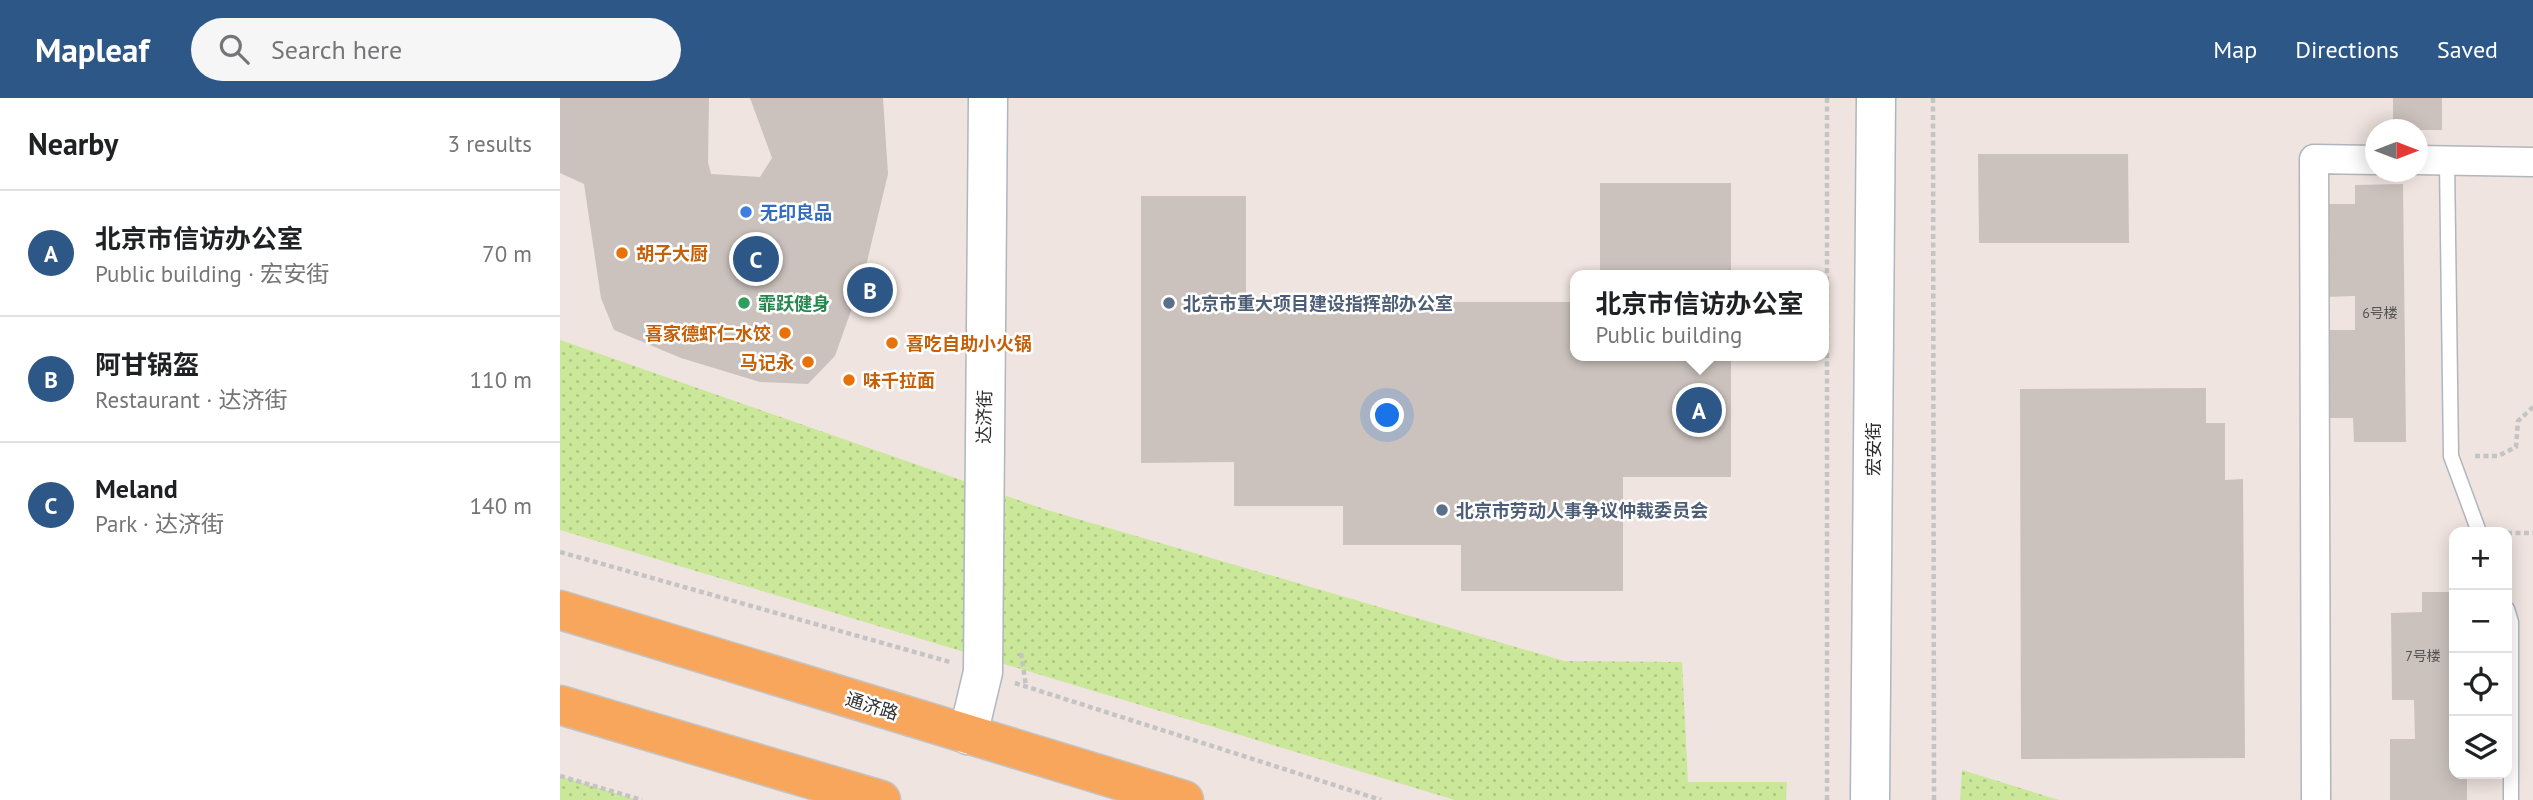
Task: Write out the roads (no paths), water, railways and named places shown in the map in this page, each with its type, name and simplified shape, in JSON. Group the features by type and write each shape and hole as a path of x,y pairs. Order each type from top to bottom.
{"main road":[{"name":"通济路","path":"560,610 1184,800"},
{"path":"560,705 881,800"}],"street":[{"name":"达济街","path":"968,735 983,672 988,98"},
{"name":"宏安街","path":"1870,800 1876,98"},
{"path":"2316,800 2314,159 2365,160"},
{"path":"2428,160 2533,162"}],"lane":[{"path":"2447,161 2451,456 2477,527"},
{"path":"2511,653 2511,800"}],"place":[{"name":"无印良品","path":"746,212"},
{"name":"胡子大厨","path":"622,253"},
{"name":"Meland","path":"756,259"},
{"name":"阿甘锅盔","path":"870,290"},
{"name":"霏跃健身","path":"744,303"},
{"name":"北京市重大项目建设指挥部办公室","path":"1169,303"},
{"name":"喜家德虾仁水饺","path":"785,333"},
{"name":"喜吃自助小火锅","path":"892,343"},
{"name":"马记永","path":"808,362"},
{"name":"味千拉面","path":"849,380"},
{"name":"北京市信访办公室","path":"1699,410"},
{"name":"北京市劳动人事争议仲裁委员会","path":"1442,510"}]}
